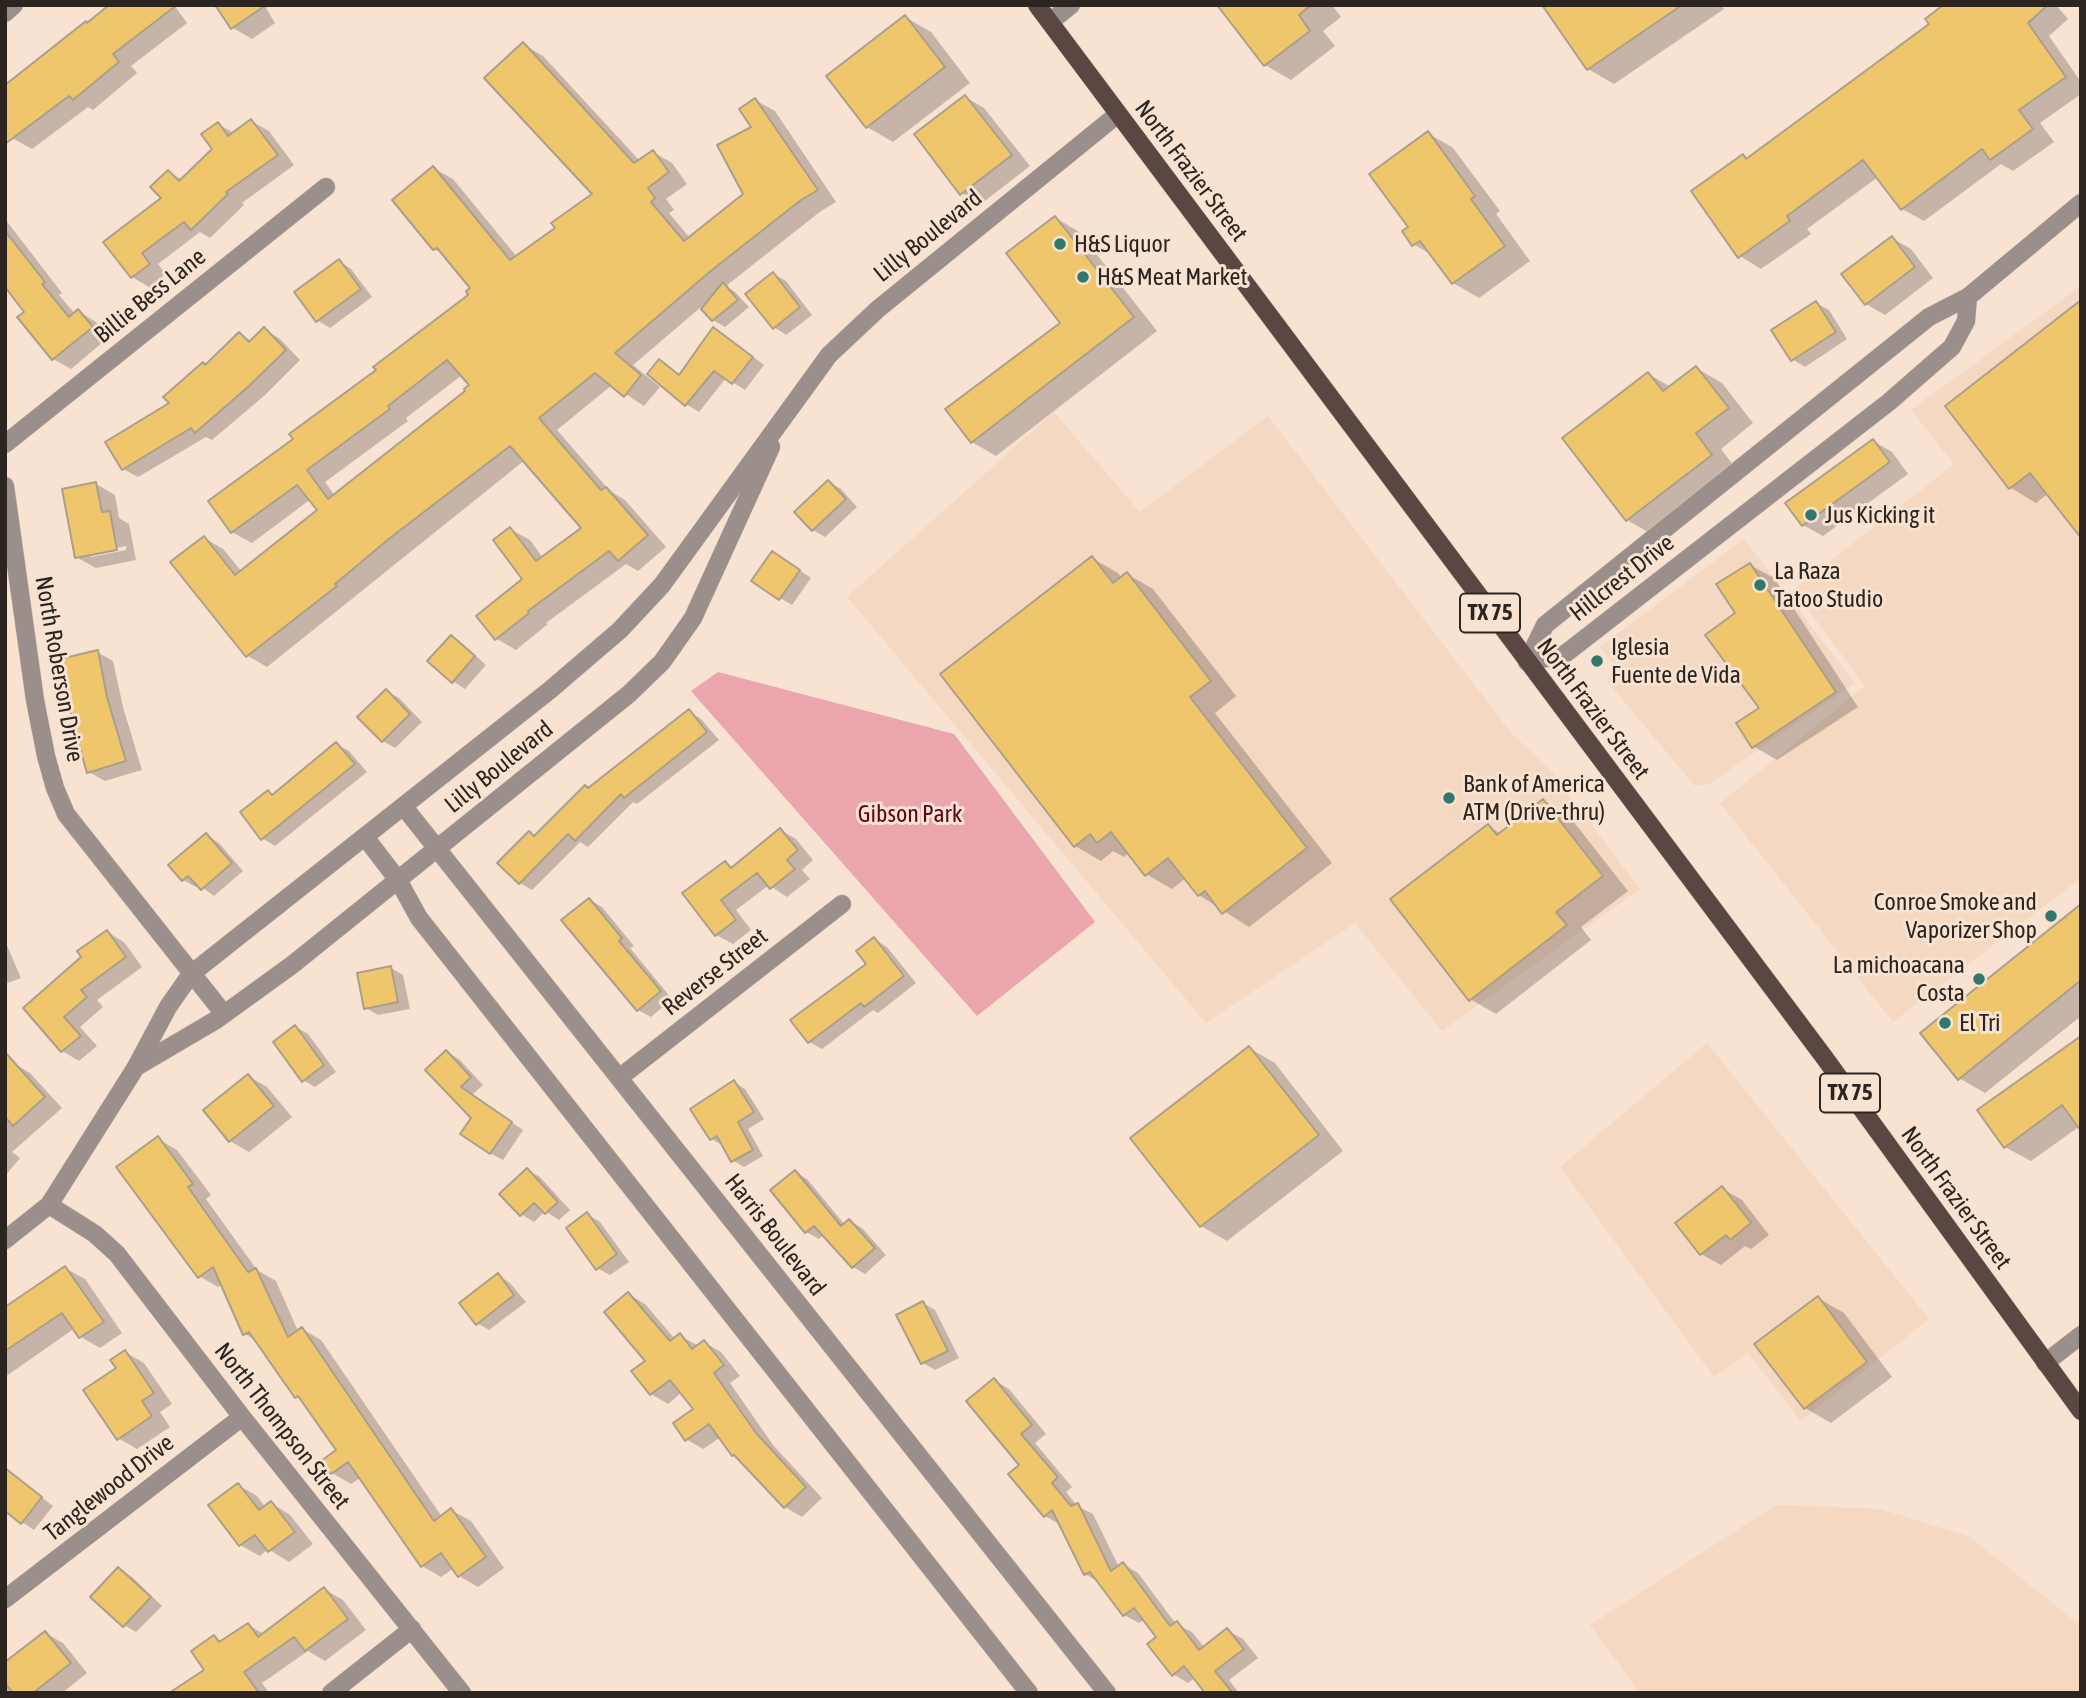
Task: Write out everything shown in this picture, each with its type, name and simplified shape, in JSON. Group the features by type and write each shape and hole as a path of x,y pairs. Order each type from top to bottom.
{"main road":[{"name":"North Frazier Street","path":"1037,5 1824,1057 2081,1411"}],"street":[{"path":"5,13 14,5"},
{"path":"1050,22 1071,5"},
{"name":"Lilly Boulevard","path":"5,1240 49,1205 136,1067 168,1007 191,974 550,690 620,630 662,585 829,355 878,309 1118,114"},
{"name":"Billie Bess Lane","path":"5,444 326,187"},
{"name":"Hillcrest Drive","path":"1527,663 1545,625 1929,317 1968,297 2081,203"},
{"name":"Hillcrest Drive","path":"1527,663 1565,654 1889,402 1952,347 1966,321 1968,297"},
{"name":"Lilly Boulevard","path":"136,1067 224,1014 292,965 629,694 662,662 693,618 787,413"},
{"name":"North Roberson Drive","path":"5,486 35,701 55,788 66,814 81,836 224,1014"},
{"name":"Harris Boulevard","path":"404,807 1107,1693"},
{"path":"365,837 398,880 419,918 1029,1693"},
{"name":"Reverse Street","path":"619,1079 842,904"},
{"name":"North Thompson Street","path":"49,1205 95,1234 117,1254 242,1417 462,1693"},
{"path":"2045,1363 2081,1335"},
{"name":"Tanglewood Drive","path":"5,1599 242,1417"},
{"path":"331,1693 412,1629"}],"shaded area":[{"path":"2081,286 2081,878 1893,1022 1720,803 1865,686 1793,590 1954,464 1911,410"},
{"path":"1054,412 1140,512 1268,416 1512,734 1549,768 1640,889 1442,1031 1355,923 1206,1023 847,597"},
{"path":"1744,539 1855,683 1709,784 1695,786 1606,680 1618,668 1600,647"},
{"path":"1707,1043 1929,1319 1801,1421 1748,1353 1714,1377 1560,1167"},
{"path":"1776,1505 1880,1509 1970,1537 2076,1622 2081,1620 2081,1693 1640,1693 1590,1625"}],"green space":[{"name":"Gibson Park","path":"718,672 954,734 1095,922 977,1016 691,691"}],"building":[{"path":"109,5 177,5 113,54 119,62 73,100 69,96 5,144 5,85"},
{"path":"215,5 266,5 231,29"},
{"path":"1217,5 1311,5 1299,15 1310,31 1264,66"},
{"path":"1542,5 1682,5 1587,70"},
{"path":"1943,5 2048,5 2028,23 2066,77 2019,110 2033,129 1990,160 1982,149 1901,210 1863,160 1787,216 1790,221 1738,258 1691,191 1743,154 1746,159 1929,24 1925,19"},
{"path":"905,15 945,67 866,128 826,76"},
{"path":"523,42 634,163 653,150 669,172 648,188 655,198 651,202 684,241 743,194 717,145 751,127 739,109 755,98 818,190 801,200 712,270 615,353 641,375 624,397 595,373 539,418 601,490 606,487 648,535 618,561 609,551 528,611 529,613 495,640 476,616 522,579 493,540 510,527 536,561 581,528 510,446 390,538 335,584 337,586 246,657 170,562 204,536 235,575 317,510 297,485 231,533 208,501 293,439 289,434 376,370 373,367 468,295 466,291 470,288 437,248 433,250 392,200 433,166 510,260 555,228 551,223 592,194 484,78","holes":["447,360 469,385 465,391 328,499 307,470 390,409 388,406"]},
{"path":"965,95 1012,155 960,195 914,134"},
{"path":"251,119 278,155 226,192 228,194 191,230 184,222 142,253 150,264 131,278 103,242 161,198 150,187 168,170 179,181 212,149 201,134 218,122 228,136"},
{"path":"1428,131 1475,196 1471,199 1505,246 1452,284 1420,241 1412,246 1402,231 1408,227 1369,174"},
{"path":"1055,216 1134,317 971,443 945,409 1060,323 1006,253"},
{"path":"5,231 69,317 78,309 93,327 52,360 17,317 24,312 5,287"},
{"path":"1892,236 1915,267 1865,305 1841,274"},
{"path":"339,259 361,289 316,322 294,292"},
{"path":"773,272 800,307 773,329 745,294"},
{"path":"723,282 738,300 712,321 701,309"},
{"path":"2081,300 2081,538 2030,473 2009,489 1945,406"},
{"path":"1816,301 1836,332 1791,361 1771,330"},
{"path":"264,327 286,350 195,433 191,428 122,470 105,442 169,403 163,397 203,362 205,365 239,332 249,342"},
{"path":"713,327 753,357 732,384 714,371 685,406 647,374 659,359 679,375"},
{"path":"1696,366 1729,408 1696,433 1712,455 1626,521 1562,438 1648,372 1663,391"},
{"path":"1873,439 1890,462 1802,526 1785,503"},
{"path":"828,480 846,499 812,531 794,512"},
{"path":"96,482 102,512 110,511 117,550 75,558 62,489"},
{"path":"772,551 800,570 779,600 751,581"},
{"path":"1092,556 1113,583 1127,572 1211,681 1190,697 1307,848 1222,914 1205,891 1198,896 1168,858 1145,876 1111,832 1097,843 1090,834 1074,847 940,674"},
{"path":"1750,563 1836,692 1752,748 1736,723 1759,708 1705,635 1735,613 1716,584"},
{"path":"451,635 475,656 452,683 427,661"},
{"path":"98,650 107,697 126,761 87,773 73,724 60,659"},
{"path":"386,689 410,714 382,742 357,717"},
{"path":"689,709 707,732 624,798 621,794 575,841 568,834 519,884 497,863 529,831 534,836 585,785 588,788"},
{"path":"336,742 355,764 261,840 240,812 268,790 272,795"},
{"path":"1543,799 1603,876 1556,912 1567,925 1469,1001 1390,899 1488,824 1497,835"},
{"path":"780,828 798,850 787,860 795,869 770,889 757,873 721,900 736,920 715,936 682,893 725,861 731,868"},
{"path":"206,833 232,863 201,890 188,876 182,881 168,865"},
{"path":"589,898 622,938 619,941 661,991 637,1011 561,920"},
{"path":"2081,904 2081,980 1958,1080 1920,1033"},
{"path":"107,930 126,957 81,990 87,997 64,1017 81,1036 61,1052 23,1008 81,957 77,951"},
{"path":"874,937 904,976 864,1007 861,1003 808,1043 790,1020 866,964 856,951"},
{"path":"391,966 398,1002 364,1009 357,973"},
{"path":"295,1025 324,1065 302,1082 273,1042"},
{"path":"2081,1036 2081,1131 2062,1105 2004,1148 1977,1110"},
{"path":"1249,1046 1319,1135 1200,1227 1130,1138"},
{"path":"446,1050 471,1077 461,1087 512,1122 490,1154 460,1134 471,1118 425,1070"},
{"path":"5,1052 45,1097 13,1126 5,1117"},
{"path":"248,1074 274,1106 229,1142 203,1110"},
{"path":"734,1080 754,1112 738,1122 753,1150 731,1162 717,1136 710,1140 690,1109"},
{"path":"158,1136 193,1184 188,1187 248,1272 256,1268 288,1337 302,1327 434,1521 451,1508 486,1557 458,1577 441,1553 421,1567 348,1462 331,1474 321,1461 336,1450 298,1396 295,1398 249,1332 243,1335 213,1267 198,1278 116,1167"},
{"path":"527,1168 558,1202 545,1214 534,1203 520,1216 499,1194"},
{"path":"795,1170 841,1226 849,1219 875,1248 852,1268 814,1226 805,1233 770,1190"},
{"path":"1722,1186 1751,1223 1730,1240 1726,1235 1700,1255 1675,1223"},
{"path":"587,1212 617,1254 596,1270 566,1228"},
{"path":"65,1266 104,1322 79,1338 62,1313 5,1351 5,1307"},
{"path":"498,1273 514,1295 476,1325 459,1303"},
{"path":"628,1292 670,1341 680,1333 692,1349 704,1340 724,1365 714,1373 756,1433 806,1487 784,1508 734,1455 732,1456 709,1424 685,1441 673,1423 693,1409 670,1380 650,1395 631,1371 645,1361 604,1312"},
{"path":"1818,1296 1867,1362 1804,1409 1754,1344"},
{"path":"923,1301 948,1351 921,1364 896,1315"},
{"path":"125,1350 154,1393 142,1401 152,1416 117,1440 83,1390 116,1368 110,1360"},
{"path":"994,1378 1032,1425 1021,1434 1058,1477 1052,1483 1071,1506 1078,1503 1111,1571 1123,1562 1170,1626 1177,1621 1199,1650 1227,1628 1244,1649 1215,1671 1233,1693 1205,1693 1184,1666 1172,1676 1147,1644 1156,1637 1134,1608 1123,1616 1090,1572 1084,1575 1052,1510 1044,1517 1008,1474 1019,1465 966,1401"},
{"path":"5,1468 42,1497 21,1524 5,1511"},
{"path":"238,1483 259,1510 271,1501 295,1532 268,1552 255,1535 239,1546 208,1505"},
{"path":"118,1567 151,1597 123,1627 90,1597"},
{"path":"324,1587 348,1619 305,1651 294,1637 244,1672 259,1693 169,1693 204,1670 191,1651 214,1635 219,1642 248,1623 258,1637"},
{"path":"45,1631 71,1663 33,1693 13,1693 5,1683 5,1662"}],"place":[{"name":"H&S Liquor","path":"1060,244"},
{"name":"H&S Meat Market","path":"1083,277"},
{"name":"Jus Kicking it","path":"1811,515"},
{"name":"La Raza Tatoo Studio","path":"1760,585"},
{"name":"Iglesia Fuente de Vida","path":"1597,661"},
{"name":"Bank of America ATM (Drive-thru)","path":"1449,798"},
{"name":"Conroe Smoke and Vaporizer Shop","path":"2051,916"},
{"name":"La michoacana Costa","path":"1979,979"},
{"name":"El Tri","path":"1945,1023"}]}
